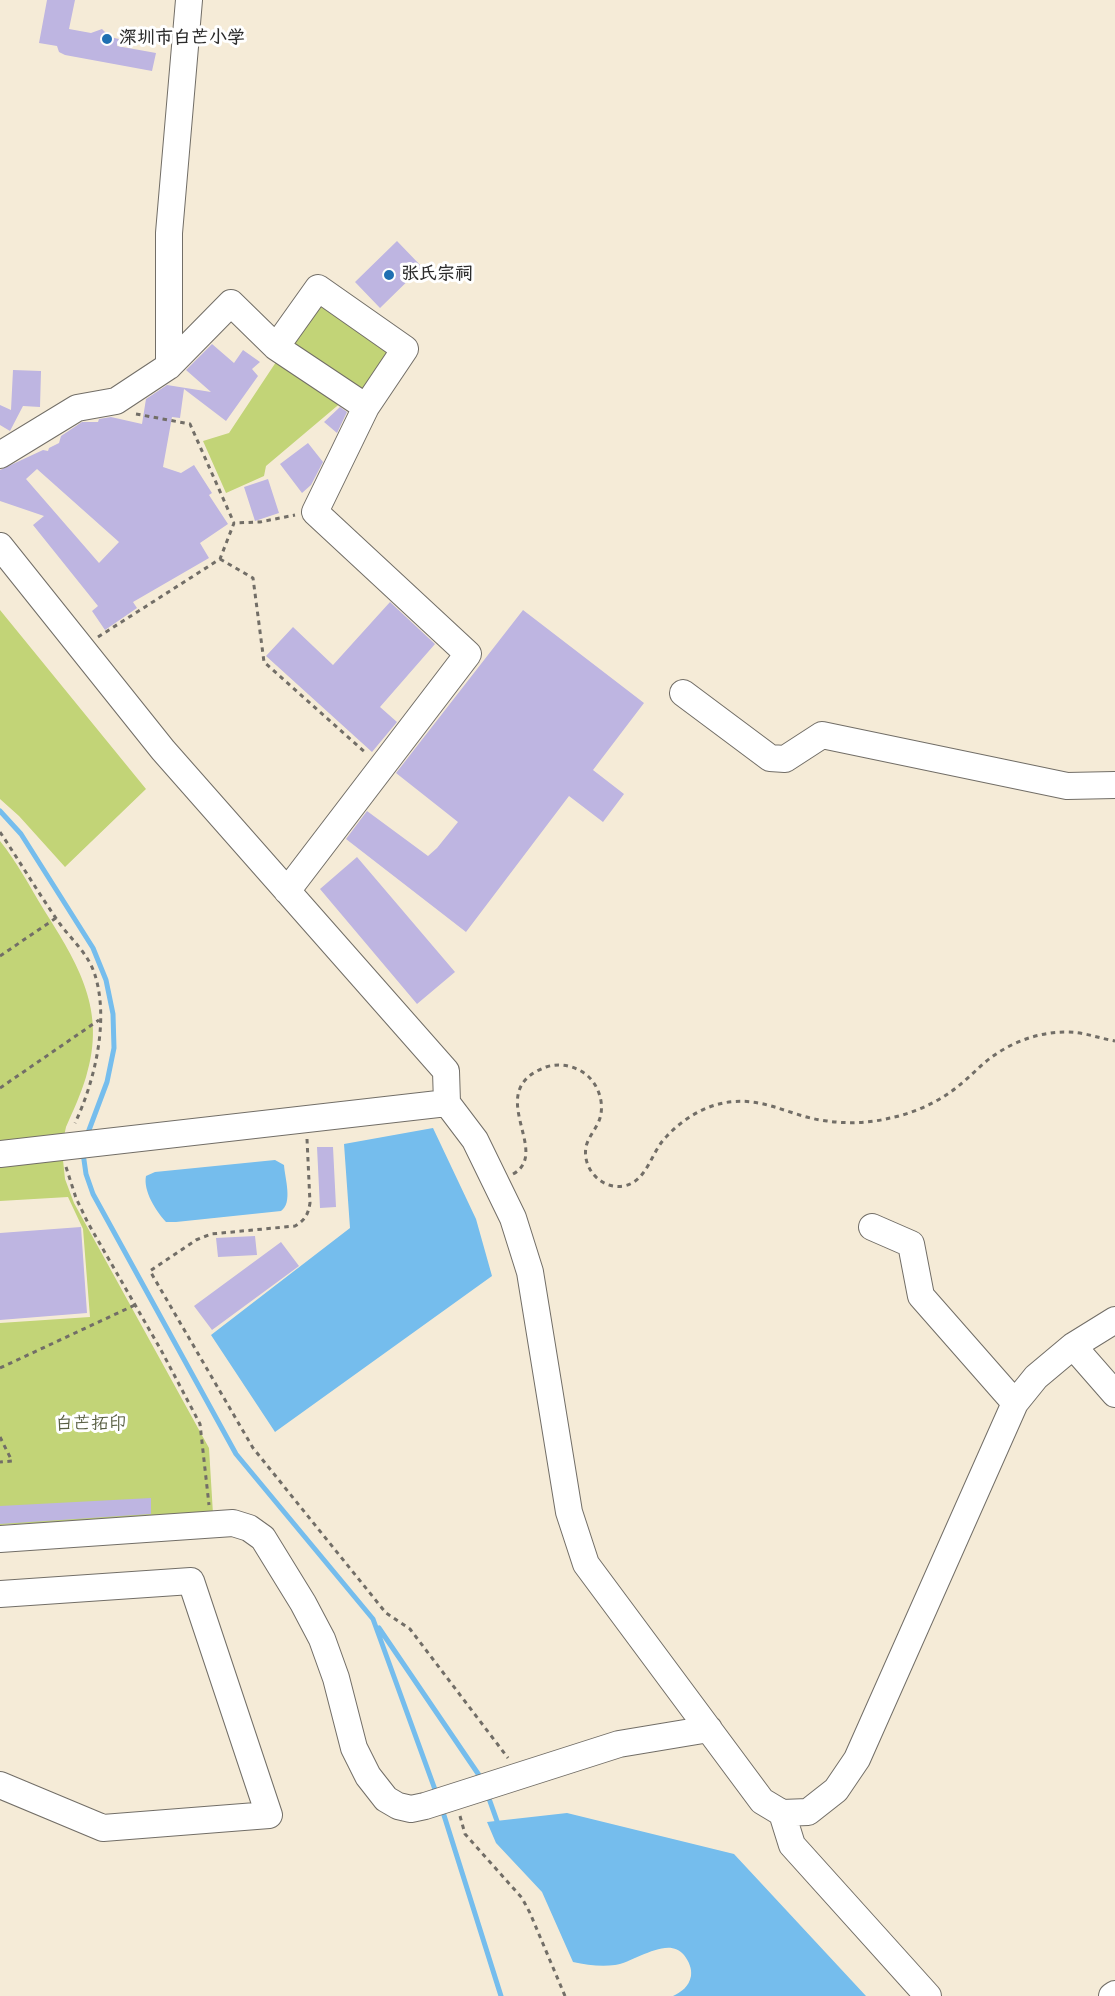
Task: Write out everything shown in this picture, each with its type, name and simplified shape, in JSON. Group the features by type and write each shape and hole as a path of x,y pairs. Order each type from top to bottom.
{"street":[{"path":"169,366 169,233 189,0"},
{"path":"276,347 318,288 405,349 366,407 315,512 468,654 287,891"},
{"path":"0,455 76,408 116,401 169,366 231,303 276,347 366,407"},
{"path":"0,546 163,750 446,1071 447,1102 475,1140 513,1218 530,1272 569,1512 586,1564 762,1801 782,1813 808,1812 836,1790 857,1759 1015,1403 1036,1377 1073,1346 1115,1320"},
{"path":"683,693 770,758 785,759 822,735 1067,786 1115,785"},
{"path":"0,1154 447,1102"},
{"path":"872,1227 911,1244 921,1296 1015,1403"},
{"path":"1073,1346 1115,1394"},
{"path":"0,1539 232,1523 249,1528 263,1538 322,1639 336,1678 354,1748 368,1776 386,1799 398,1806 411,1809 425,1806 619,1744 709,1729"},
{"path":"0,1594 191,1581 269,1815 103,1828 0,1785"},
{"path":"782,1813 792,1845 928,1996"}],"path":[{"path":"82,648 220,559 234,523 190,424 136,414 116,401"},
{"path":"234,523 260,522 315,512"},
{"path":"220,559 253,578 264,662 381,767"},
{"path":"0,832 56,917 83,952 93,972 101,1000 93,1077 66,1148 76,1198 200,1424 211,1525"},
{"path":"0,956 56,917"},
{"path":"0,1088 99,1020"},
{"path":"489,1170 499,1175 511,1175 520,1170 527,1161 527,1149 517,1113 517,1101 528,1078 549,1066 574,1067 585,1073 593,1082 602,1105 600,1118 586,1145 585,1158 590,1170 598,1180 610,1185 623,1186 635,1181 645,1172 665,1137 687,1119 712,1106 740,1101 769,1104 795,1114 826,1121 858,1122 890,1119 921,1109 948,1094 996,1054 1022,1040 1044,1034 1081,1032 1115,1041"},
{"path":"305,1119 310,1203 309,1213 304,1221 295,1226 211,1234 196,1240 150,1271 253,1448 386,1613 410,1629 520,1774"},
{"path":"0,1368 135,1305"},
{"path":"0,1437 12,1461 0,1462"},
{"path":"454,1796 465,1834 512,1885 530,1913 565,1996"}],"green space":[{"path":"319,303 390,350 362,392 291,344"},
{"path":"280,356 343,401 266,466 264,476 226,493 203,441 229,433"},
{"path":"0,610 146,789 65,867 19,816 0,799"},
{"path":"0,841 23,875 78,969 91,1009 93,1030 92,1053 86,1077 64,1136 0,1143"},
{"name":"白芒拓印","path":"63,1160 65,1179 74,1203 209,1448 213,1514 0,1525 0,1323 90,1317 83,1229 68,1197 0,1201 0,1167"}],"water":[{"path":"433,1128 476,1219 492,1276 275,1432 211,1335 350,1228 344,1144"},
{"path":"275,1160 284,1165 287,1184 287,1202 281,1211 166,1222 154,1207 146,1188 146,1176 155,1172"},
{"path":"567,1813 734,1854 866,1996 673,1996 687,1986 691,1970 684,1955 669,1948 651,1951 615,1965 573,1962 542,1892 496,1843 487,1822"}],"building":[{"path":"47,0 75,0 69,29 91,33 102,29 110,37 119,39 117,46 156,53 152,71 65,55 59,52 57,46 39,43"},
{"name":"张氏宗祠","path":"397,241 422,267 380,308 355,282"},
{"path":"212,344 234,363 243,350 260,362 252,369 258,376 226,421 184,389 180,418 172,417 163,467 181,473 194,465 212,493 209,495 228,524 200,543 209,558 133,602 137,608 105,630 92,611 98,606 33,525 44,516 0,501 0,470 43,450 48,451 49,448 59,443 61,436 82,422 98,422 99,419 111,417 142,424 146,399 167,385 211,392 186,370","holes":["37,469 119,542 99,563 26,479"]},
{"path":"13,370 41,371 40,407 23,406 10,431 0,425 0,405 11,410"},
{"path":"340,407 347,412 337,433 324,422"},
{"path":"308,443 323,462 311,485 302,493 280,464"},
{"path":"268,479 279,513 255,521 244,487"},
{"path":"390,602 435,644 380,707 397,722 372,752 266,656 293,627 333,665"},
{"path":"523,610 644,703 593,770 624,794 603,822 569,796 466,932 346,839 367,811 428,856 458,822 396,773"},
{"path":"357,857 455,972 417,1004 320,889"},
{"path":"317,1147 333,1147 336,1207 320,1208"},
{"path":"81,1227 87,1313 0,1320 0,1233"},
{"path":"255,1236 257,1255 218,1257 216,1238"},
{"path":"281,1242 299,1266 212,1330 194,1306"},
{"path":"151,1498 151,1514 0,1524 0,1506"}],"waterway":[{"path":"0,811 21,834 93,948 106,980 113,1014 114,1048 107,1082 86,1138"},
{"path":"83,1153 86,1174 93,1194 236,1454 373,1619 437,1795"},
{"path":"379,1628 483,1781"},
{"path":"487,1793 497,1821"},
{"path":"442,1809 501,1996"}],"place":[{"name":"深圳市白芒小学","path":"107,39"},
{"name":"张氏宗祠","path":"389,275"}]}
